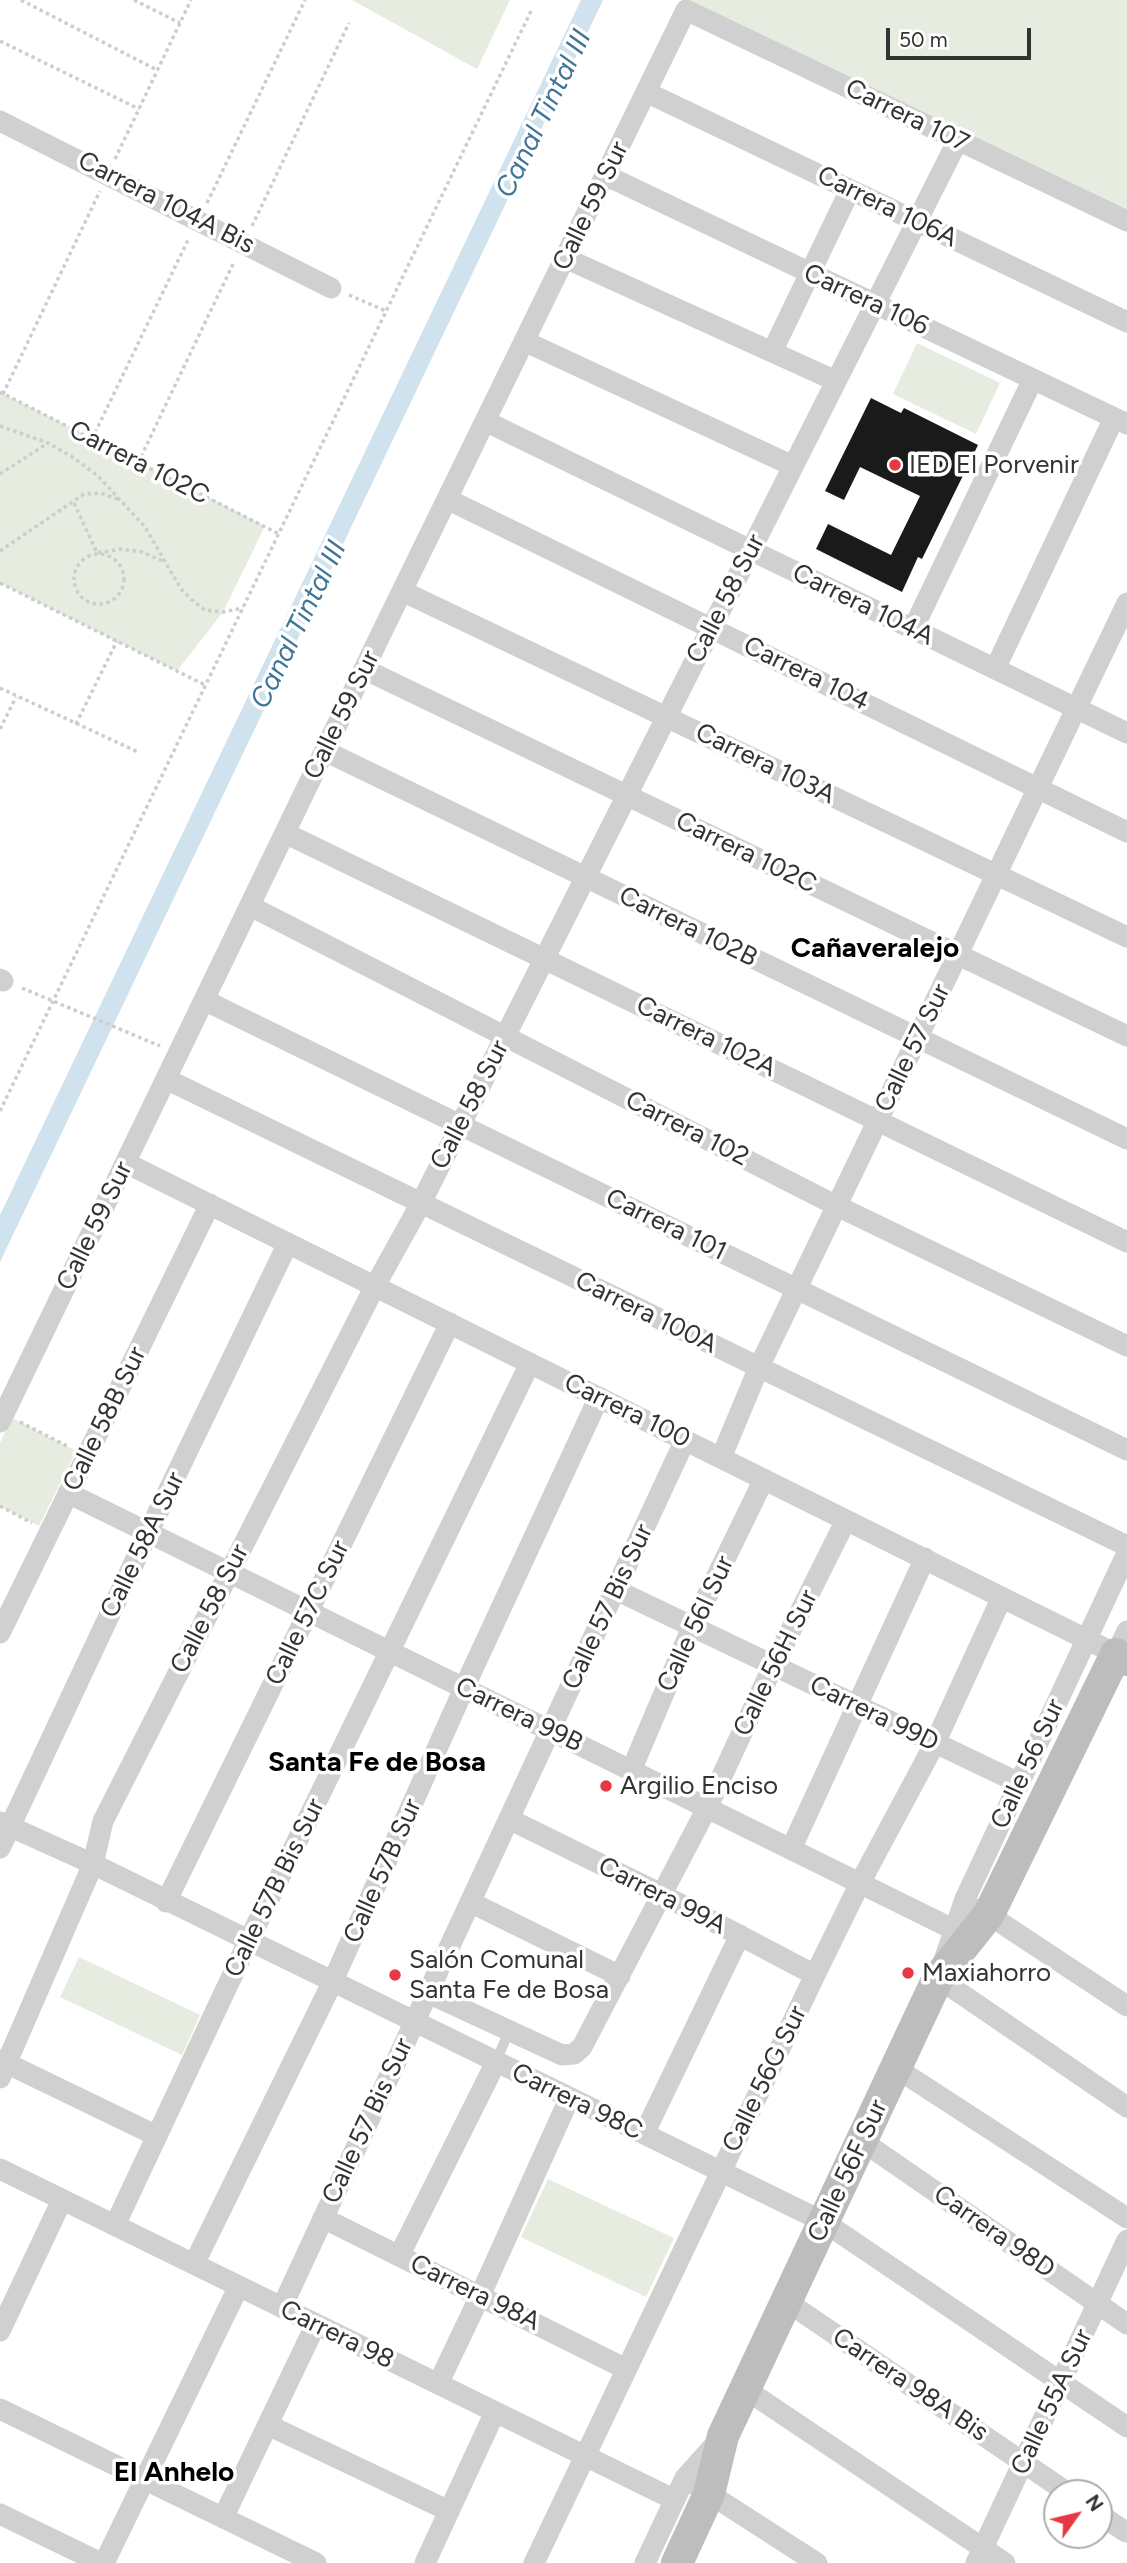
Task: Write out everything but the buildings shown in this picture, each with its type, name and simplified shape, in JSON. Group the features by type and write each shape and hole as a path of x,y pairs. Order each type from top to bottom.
{"street":[{"name":"Calle 59 Sur","path":"2,1418 686,10"},
{"name":"Carrera 107","path":"686,10 1127,221"},
{"name":"Carrera 106A","path":"646,92 1127,322"},
{"name":"Carrera 104A Bis","path":"0,121 331,288"},
{"name":"Calle 58 Sur","path":"2,2067 93,1864 103,1821 375,1286 461,1125 958,140"},
{"name":"Carrera 106","path":"606,176 1120,421"},
{"path":"772,352 850,190"},
{"path":"565,258 836,382"},
{"path":"524,341 793,466"},
{"path":"913,629 1033,379"},
{"name":"Carrera 104A","path":"485,421 1127,733"},
{"path":"995,669 1120,421"},
{"name":"Carrera 104","path":"447,499 1127,832"},
{"name":"Carrera 103A","path":"402,591 1127,937"},
{"name":"Calle 57 Sur","path":"721,1458 759,1367 996,874 1076,708 1122,625 1127,603"},
{"name":"Carrera 102C","path":"364,669 1127,1036"},
{"name":"Carrera 102B","path":"325,751 1127,1139"},
{"name":"Carrera 102A","path":"285,833 1127,1242"},
{"name":"Carrera 102","path":"250,906 837,1206 1127,1346"},
{"name":"Carrera 101","path":"204,1000 1127,1450"},
{"name":"Carrera 100A","path":"166,1079 1127,1546"},
{"name":"Carrera 100","path":"126,1163 1086,1639 1123,1648"},
{"name":"Calle 58B Sur","path":"0,1633 210,1204"},
{"name":"Calle 58A Sur","path":"0,1848 5,1825 19,1804 288,1243"},
{"name":"Calle 57C Sur","path":"166,1902 450,1323"},
{"name":"Calle 57B Bis Sur","path":"115,2225 248,1942 530,1363"},
{"name":"Calle 57B Sur","path":"194,2264 332,1983 464,1688 599,1397"},
{"name":"Calle 57 Bis Sur","path":"282,2307 685,1440"},
{"name":"Calle 56I Sur","path":"631,1770 692,1627 764,1479"},
{"name":"Carrera 99B","path":"68,1493 860,1883 970,1920 1127,2006"},
{"name":"Calle 56H Sur","path":"509,2031 562,2055 574,2054 582,2048 707,1808 773,1666 846,1520"},
{"name":"Calle 56 Sur","path":"970,1920 1019,1783 1127,1553"},
{"path":"791,1849 925,1559"},
{"name":"Carrera 99D","path":"616,1590 1019,1783"},
{"name":"Calle 56G Sur","path":"534,2563 815,1975 860,1883 935,1743 1002,1597"},
{"name":"Calle 56 Sur","path":"970,1920 1123,1648"},
{"name":"Carrera 99A","path":"509,1819 661,1894 815,1975"},
{"name":"Carrera 98C","path":"5,1825 93,1864 824,2222 1127,2427"},
{"path":"470,1902 620,1976"},
{"name":"Calle 56F Sur","path":"677,2563 697,2486 938,1978 970,1920"},
{"path":"644,2134 740,1935"},
{"path":"938,1978 1127,2107"},
{"path":"428,1993 509,2031"},
{"path":"399,2256 496,2062"},
{"path":"2,2067 156,2136"},
{"path":"896,2068 1127,2218"},
{"path":"438,2384 569,2099"},
{"name":"Carrera 98D","path":"862,2141 1127,2323"},
{"name":"Carrera 98","path":"0,2169 675,2500"},
{"path":"0,2331 62,2200"},
{"name":"Carrera 98A","path":"323,2218 626,2368"},
{"name":"Calle 55A Sur","path":"980,2556 1127,2240"},
{"path":"0,2514 102,2563 239,2286"},
{"name":"Carrera 98A Bis","path":"786,2301 1047,2479"},
{"path":"223,2518 316,2324"},
{"path":"745,2389 980,2556 1005,2563"},
{"path":"0,2409 316,2563"},
{"path":"425,2563 495,2412"},
{"path":"268,2425 449,2511"},
{"path":"697,2486 817,2563"},
{"name":"Calle 56F Sur","path":"645,2563 675,2500 697,2486"}],"lane":[{"path":"496,2062 509,2031"}],"path":[{"path":"21,0 157,70"},
{"path":"134,0 180,23"},
{"path":"1,393 191,0"},
{"path":"0,1111 531,11"},
{"path":"0,41 139,109"},
{"path":"331,288 386,311"},
{"name":"Carrera 102C","path":"1,393 279,534"},
{"path":"0,428 48,443 75,458 98,476 145,527 181,589 205,610 223,612 243,608"},
{"path":"0,474 48,443"},
{"path":"0,551 85,494 101,493 122,501"},
{"path":"73,502 97,553 114,558 124,572 123,589 118,596 103,604 86,600 79,594 74,579 78,564 84,558 97,553 121,550 142,552 167,563"},
{"path":"0,583 205,685"},
{"path":"76,724 117,641"},
{"path":"0,688 138,752"},
{"path":"0,729 17,696"},
{"path":"2,980 143,1040"},
{"path":"2,1418 86,1456"},
{"path":"0,1506 50,1531"}],"shaded area":[{"path":"352,0 510,0 477,69"},
{"path":"688,0 1127,0 1127,209"},
{"path":"917,343 1000,383 976,434 893,394"},
{"path":"0,392 265,526 223,612 177,671 0,583"},
{"path":"12,1418 76,1451 39,1526 0,1506 0,1443"},
{"path":"79,1957 200,2015 182,2055 60,1997"},
{"path":"548,2179 674,2238 646,2297 521,2237"}],"water":[{"name":"Canal Tintal III","path":"581,0 603,0 0,1262 0,1215"}],"place":[{"name":"IED El Porvenir","path":"895,465"},
{"name":"Argilio Enciso","path":"606,1786"},
{"name":"Maxiahorro","path":"908,1973"},
{"name":"Salón Comunal Santa Fe de Bosa","path":"395,1975"}],"district":[{"name":"Cañaveralejo","path":"875,949"},
{"name":"Santa Fe de Bosa","path":"377,1763"},
{"name":"El Anhelo","path":"174,2473"}]}
